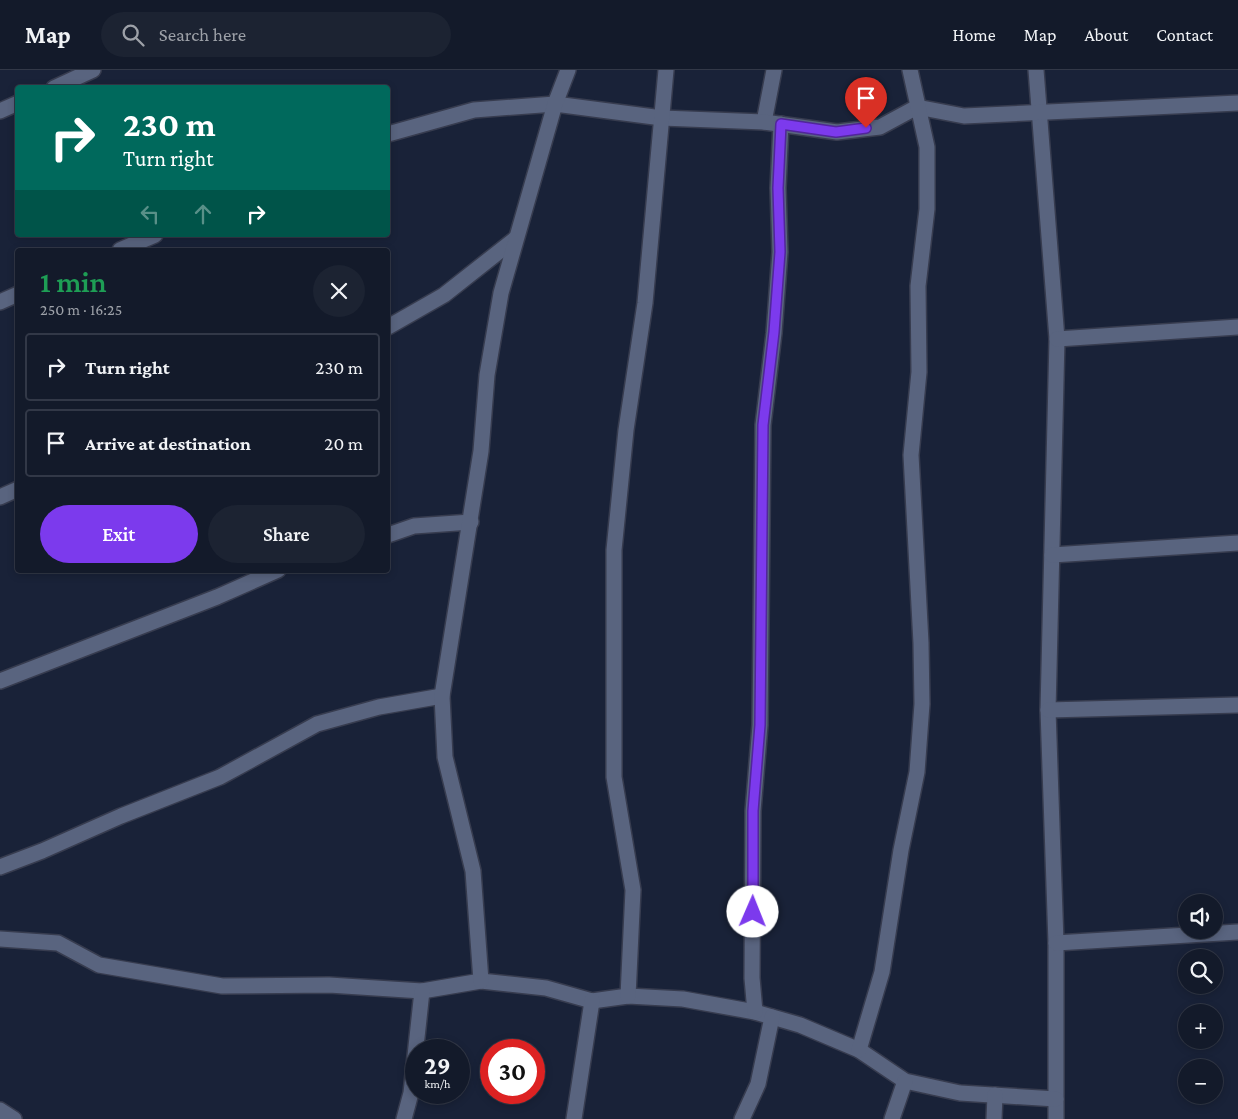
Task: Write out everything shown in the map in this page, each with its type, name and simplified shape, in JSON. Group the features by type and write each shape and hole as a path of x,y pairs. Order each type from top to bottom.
{"street":[{"path":"60,85 93,70"},
{"path":"481,980 473,871 446,757 442,696 471,522 481,451 487,375 501,293 515,239 568,70"},
{"path":"628,996 633,890 614,777 614,550 626,430 645,303 666,70"},
{"path":"764,122 774,70"},
{"path":"859,1050 882,972 901,850 917,772 922,704 921,643 911,455 919,372 918,286 927,209 927,147 910,70"},
{"path":"1036,70 1057,339 1048,710 1056,943 1056,1119"},
{"path":"390,133 474,110 556,104 662,118 764,122 836,132 880,127 917,108 964,116 1238,103"},
{"path":"0,111 15,105"},
{"path":"755,1012 752,978 753,811 760,725 763,425 774,332 780,252 778,188 781,124"},
{"path":"125,248 150,237"},
{"path":"390,326 444,296 515,239"},
{"path":"0,302 15,295"},
{"path":"1057,339 1238,327"},
{"path":"0,497 15,490"},
{"path":"390,535 414,526 471,522"},
{"path":"1052,555 1238,543"},
{"path":"0,681 217,597 271,573"},
{"path":"0,867 220,777 317,724 379,707 442,696"},
{"path":"1048,710 1238,704"},
{"path":"1056,943 1238,932"},
{"path":"0,939 58,942 99,965 222,986 329,986 422,991 481,980 546,988 592,1001 628,996 682,999 755,1012 800,1025 859,1050 905,1081 960,1093 1056,1099"},
{"path":"404,1119 411,1093 422,991"},
{"path":"574,1119 592,1001"},
{"path":"742,1119 758,1084 772,1017"},
{"path":"892,1119 905,1081"},
{"path":"994,1119 995,1095"},
{"path":"0,1110 14,1119"}],"route":[{"path":"753,912 753,811 760,725 763,425 774,332 780,252 778,188 781,124 836,132 866,128"}]}
